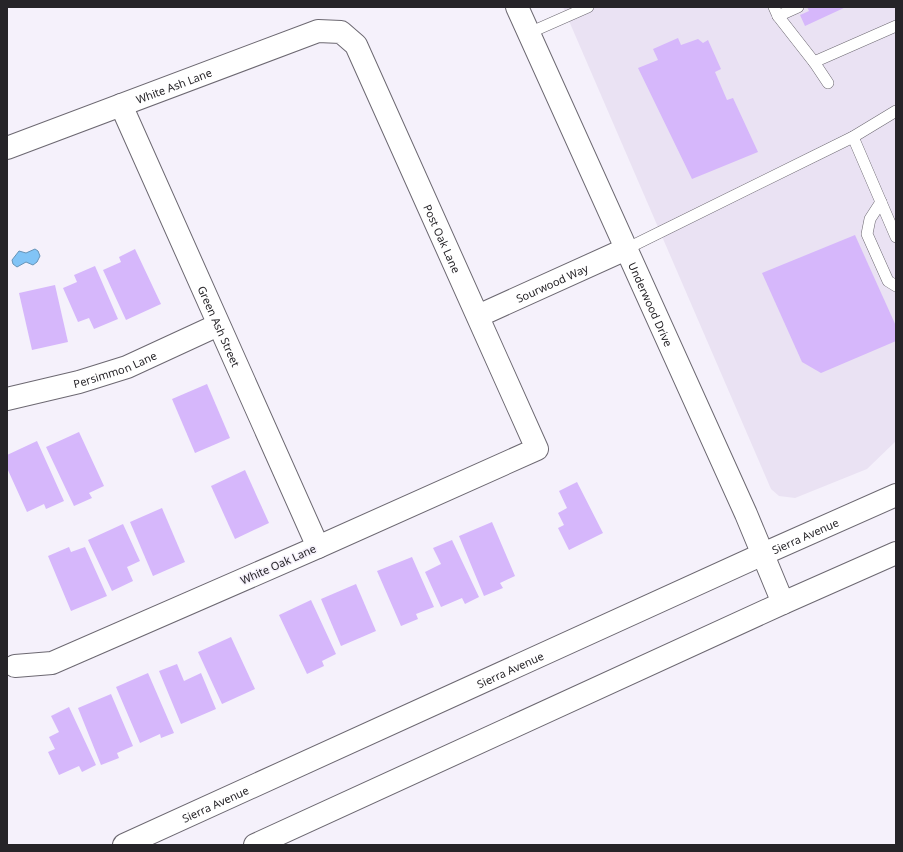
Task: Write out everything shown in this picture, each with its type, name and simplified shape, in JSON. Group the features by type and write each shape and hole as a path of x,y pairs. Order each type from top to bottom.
{"street":[{"name":"Underwood Drive","path":"517,7 763,554 783,603"},
{"name":"White Ash Lane","path":"7,148 318,31 341,32"},
{"name":"Post Oak Lane","path":"341,32 356,45 537,449"},
{"name":"Green Ash Street","path":"121,105 318,547"},
{"name":"Sourwood Way","path":"478,316 626,249"},
{"name":"Persimmon Lane","path":"7,398 79,382 126,367 218,325"},
{"name":"White Oak Lane","path":"15,666 52,663 318,547 537,449"},
{"name":"Sierra Avenue","path":"124,845 896,495"},
{"path":"255,845 783,603 896,553"}],"lane":[{"path":"529,33 588,7"},
{"path":"798,7 776,11 828,83"},
{"path":"814,62 896,26"},
{"path":"626,249 853,137 896,111"},
{"path":"853,137 896,237"},
{"path":"881,202 870,219 867,234 888,281 896,286"}],"shaded area":[{"path":"563,7 896,7 896,441 867,469 795,498 779,496 771,489"}],"water":[{"path":"35,249 38,251 40,256 37,262 33,265 26,262 17,267 13,264 12,260 19,251 26,253"}],"building":[{"path":"807,7 846,7 805,26 800,15 809,11"},
{"path":"678,38 681,45 698,39 703,43 708,40 721,69 715,72 727,100 733,98 758,152 692,179 638,68 658,60 653,49"},
{"path":"855,235 896,326 896,341 821,373 802,362 762,273"},
{"path":"135,249 161,304 126,320 103,270 121,262 119,257"},
{"path":"95,266 118,319 94,329 89,318 78,322 63,288 77,282 74,275"},
{"path":"55,285 68,342 32,350 19,293"},
{"path":"207,384 230,438 195,453 172,399"},
{"path":"79,432 104,486 89,493 92,498 74,506 46,447"},
{"path":"37,441 64,501 46,509 44,504 27,512 7,468 7,455"},
{"path":"245,470 269,523 235,539 211,486"},
{"path":"577,482 603,533 569,550 558,528 564,525 558,513 567,508 559,491"},
{"path":"162,508 185,562 153,576 130,522"},
{"path":"492,522 515,576 500,583 503,588 484,596 459,536"},
{"path":"123,524 140,561 127,567 133,581 112,591 88,540"},
{"path":"452,540 479,597 465,604 462,598 441,607 425,572 441,564 433,548"},
{"path":"69,547 71,552 85,547 107,596 71,611 48,556"},
{"path":"412,557 434,607 416,614 418,619 401,626 377,571"},
{"path":"356,584 376,631 341,646 321,599"},
{"path":"311,600 336,654 322,661 324,666 307,674 279,615"},
{"path":"231,637 255,689 222,704 198,652"},
{"path":"177,664 184,681 201,673 216,709 181,724 159,671"},
{"path":"148,673 174,733 161,738 160,734 140,743 116,687"},
{"path":"111,694 133,746 117,753 119,758 101,765 78,708"},
{"path":"69,707 96,765 82,772 79,766 59,775 48,752 55,749 49,737 59,732 51,716"}]}
